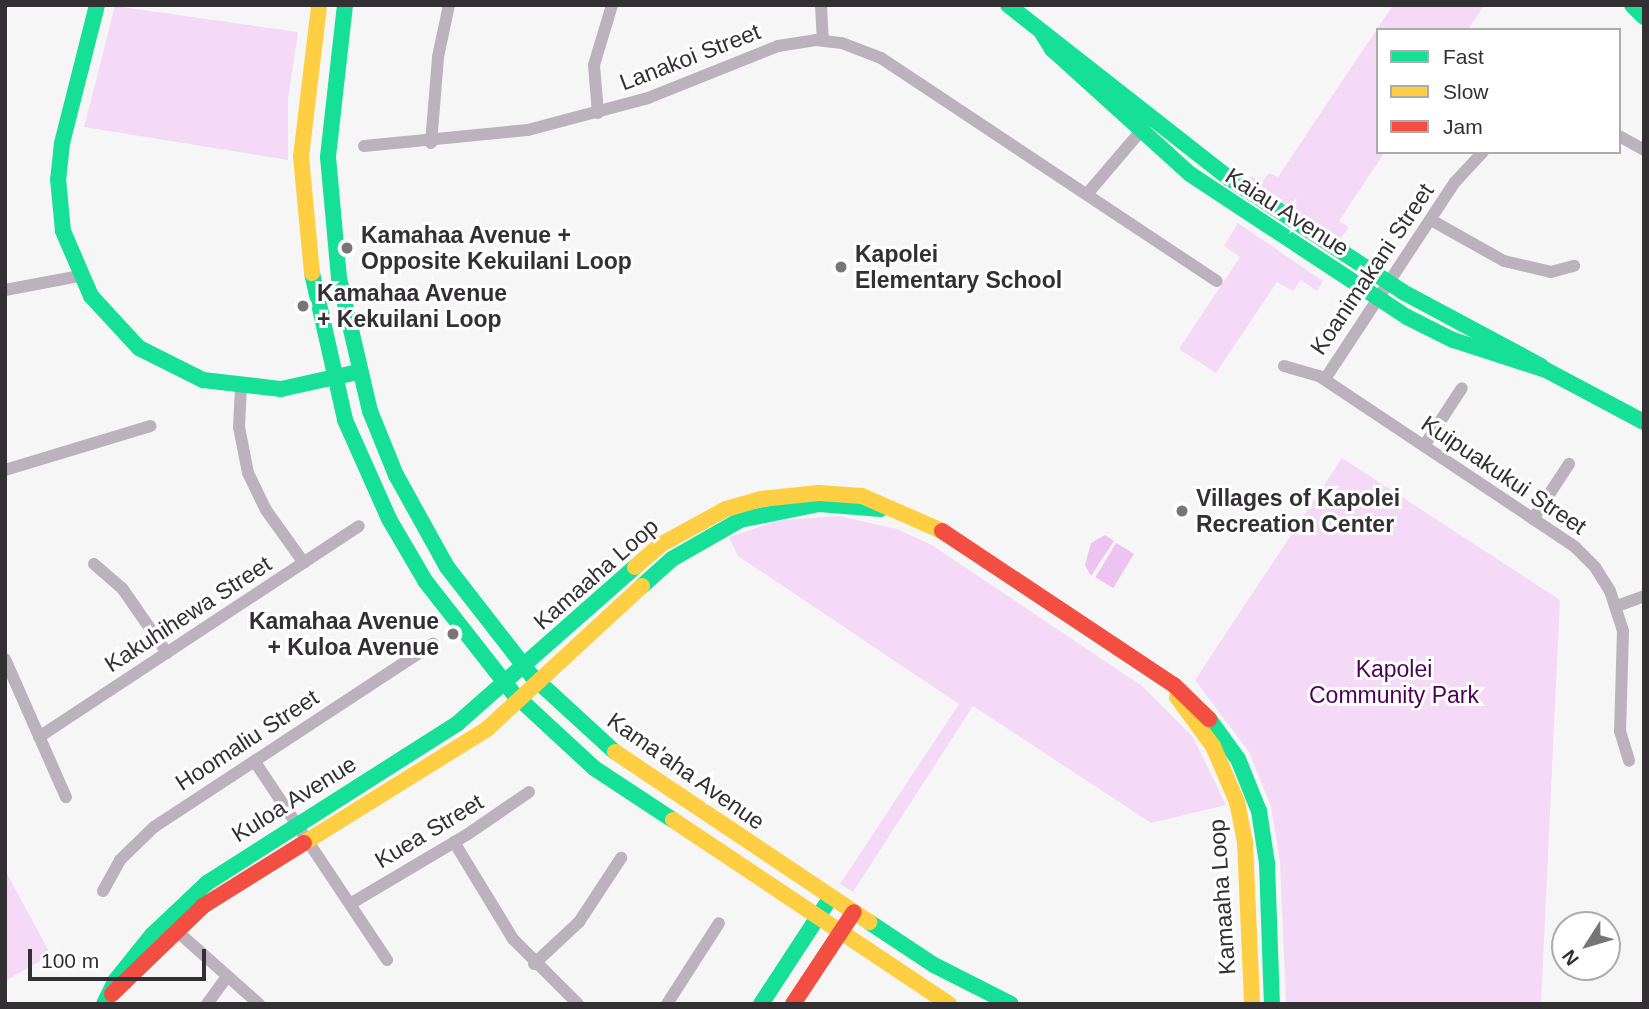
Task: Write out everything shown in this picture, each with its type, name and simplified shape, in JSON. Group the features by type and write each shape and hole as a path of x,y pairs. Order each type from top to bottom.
{"street":[{"path":"97,5 62,144 58,179 63,231 79,276 101,310 139,348 186,374 241,387 289,388 358,372"},
{"path":"319,5 304,115 302,182 313,282 332,379 358,453 406,551 505,684 623,791 949,1004"},
{"name":"Kama'aha Avenue","path":"345,5 330,118 328,181 339,278 358,372 387,454 429,538 538,682 638,770 942,970 1011,1004"},
{"path":"431,142 436,77 449,5"},
{"path":"598,113 593,65 612,5"},
{"path":"821,5 823,40"},
{"name":"Kaiau Avenue","path":"1008,5 1042,33 1060,41 1217,170 1389,283 1530,356 1546,370"},
{"path":"1632,5 1644,17"},
{"name":"Kaiau Avenue","path":"1042,33 1052,48 1141,130 1216,193 1379,299 1453,340 1546,370 1644,422"},
{"name":"Lanakoi Street","path":"364,146 431,142 528,130 648,99 778,46 823,40 856,46 881,58 1217,281"},
{"path":"1087,194 1153,117"},
{"path":"1621,137 1644,150"},
{"name":"Koanimakani Street","path":"1325,379 1464,170 1481,154"},
{"path":"1431,220 1504,261 1551,272 1574,266"},
{"path":"5,290 79,276"},
{"name":"Kuipuakukui Street","path":"1284,366 1325,379 1586,557 1617,606 1624,654 1620,731 1629,761"},
{"path":"241,387 239,427 248,473 266,510 304,563"},
{"path":"1424,446 1462,388"},
{"path":"5,470 151,426"},
{"path":"1533,519 1569,464"},
{"name":"Kamaaha Loop","path":"525,667 660,545 726,509 770,497 819,493 862,496 903,512 959,542 1165,681 1214,724 1253,794 1266,846 1272,1004"},
{"name":"Kamaaha Loop","path":"538,682 672,559 722,528 799,505 903,512"},
{"name":"Kakuhihewa Street","path":"39,737 359,526"},
{"path":"94,564 122,588 167,653"},
{"path":"1617,606 1644,596"},
{"name":"Hoomaliu Street","path":"103,891 120,860 148,832 433,644"},
{"path":"5,659 66,797"},
{"name":"Kuloa Avenue","path":"108,999 115,981 230,865 442,734 525,667"},
{"name":"Kamaaha Loop","path":"1165,681 1213,746 1237,802 1245,842 1252,1004"},
{"name":"Kuloa Avenue","path":"170,925 454,752 520,700 538,682"},
{"path":"255,762 387,960"},
{"name":"Kuea Street","path":"349,904 454,842 529,792"},
{"path":"454,842 498,919 534,964 578,1004"},
{"path":"534,964 579,922 621,858"},
{"path":"761,1004 831,897"},
{"path":"793,1004 854,912"},
{"path":"667,1004 719,923"},
{"path":"170,925 226,978 259,1004"},
{"path":"207,1004 226,978"}],"green space":[{"path":"1393,5 1484,5 1469,28 1378,28"},
{"path":"115,6 298,32 288,99 288,160 84,127"},
{"path":"1376,30 1376,154 1384,154 1339,221 1349,227 1341,238 1351,246 1344,256 1242,189 1251,176 1261,183 1269,173 1278,177"},
{"path":"1238,223 1323,281 1317,291 1301,280 1293,291 1277,282 1216,373 1179,349 1240,257 1224,246"},
{"name":"Kapolei Community Park","path":"1342,458 1560,600 1541,1004 1286,1004 1280,862 1271,807 1249,752 1195,680"},
{"path":"839,516 897,529 932,545 1142,686 1193,737 1226,805 1151,823 973,706 853,892 840,884 959,704 738,556 729,537 781,520"},
{"path":"5,870 51,955 5,981"}],"shaded area":[{"path":"1105,535 1114,541 1091,576 1085,565 1091,543"},
{"path":"1116,543 1134,554 1113,588 1095,577"}],"traffic: fast":[{"path":"97,5 62,143 58,179 63,231 91,296 139,348 203,380 281,389 358,372"},
{"path":"345,5 328,157 339,278 370,411 396,475 447,567 532,676 615,752"},
{"path":"1008,5 1229,178 1403,292 1541,366"},
{"path":"1632,5 1644,17"},
{"path":"1042,33 1052,49 1190,174 1407,317 1453,340 1546,370 1644,422"},
{"path":"312,273 345,420 389,519 426,582 513,693 594,768 673,820"},
{"path":"642,586 672,559 740,520 819,504 881,509"},
{"path":"104,1004 115,981 152,935 207,883 458,723 635,567"},
{"path":"1209,719 1238,759 1259,811 1267,863 1272,1004"},
{"path":"761,1004 831,897"},
{"path":"869,922 934,965 1011,1004"}],"traffic: slow":[{"path":"312,273 301,157 319,5"},
{"path":"635,567 660,545 726,509 761,499 819,493 862,496 942,531"},
{"path":"304,843 487,729 642,586"},
{"path":"1177,697 1213,746 1237,802 1245,842 1252,1004"},
{"path":"615,752 869,922"},
{"path":"673,820 949,1004"}],"traffic: jam":[{"path":"942,531 1174,685 1209,719"},
{"path":"112,994 203,906 304,843"},
{"path":"793,1004 854,912"}],"place":[{"name":"Kamahaa Avenue + Opposite Kekuilani Loop","path":"347,248"},
{"name":"Kapolei Elementary School","path":"841,267"},
{"name":"Kamahaa Avenue + Kekuilani Loop","path":"303,306"},
{"name":"Villages of Kapolei Recreation Center","path":"1182,511"},
{"name":"Kamahaa Avenue + Kuloa Avenue","path":"453,634"}]}
